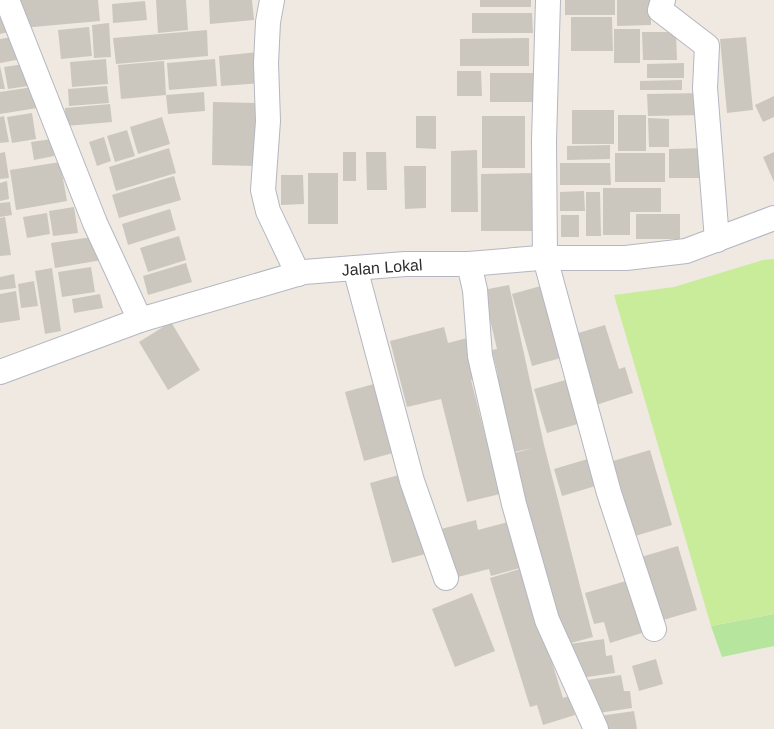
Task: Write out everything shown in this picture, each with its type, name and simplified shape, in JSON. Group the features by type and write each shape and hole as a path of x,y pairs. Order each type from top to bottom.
{"street":[{"path":"7,0 95,223 140,320"},
{"path":"272,0 266,63 268,121 263,190 268,211 298,274"},
{"path":"548,0 544,141 545,258 609,493 654,629"},
{"path":"663,0 660,10 707,46 705,88 717,240"},
{"name":"Jalan Lokal","path":"0,372 140,320 298,274 405,264 469,264 545,258 626,258 686,251 774,218"},
{"path":"469,264 475,290 480,356 514,504 547,620 596,729"},
{"path":"355,268 412,481 446,578"}],"green space":[{"path":"774,259 774,614 711,626 614,295 674,287 763,260"},
{"path":"774,614 774,646 722,657 711,626"}],"building":[{"path":"20,0 98,0 100,21 22,28"},
{"path":"156,0 186,0 188,30 158,33"},
{"path":"209,0 252,0 254,20 210,24"},
{"path":"480,0 531,0 531,7 480,7"},
{"path":"565,0 615,0 615,15 565,15"},
{"path":"617,0 651,0 651,25 617,26"},
{"path":"145,1 147,20 113,23 112,4"},
{"path":"8,13 12,31 0,34 0,15"},
{"path":"472,13 532,13 533,33 472,33"},
{"path":"571,17 612,17 613,51 571,51"},
{"path":"109,23 111,57 94,58 92,25"},
{"path":"89,27 92,56 61,59 58,30"},
{"path":"614,29 640,29 640,63 614,63"},
{"path":"207,30 208,56 116,64 113,38"},
{"path":"642,32 676,32 677,60 643,60"},
{"path":"18,36 22,59 0,63 0,39"},
{"path":"746,37 753,110 727,113 720,39"},
{"path":"529,38 529,66 460,66 460,39"},
{"path":"258,52 261,83 221,86 219,56"},
{"path":"106,59 108,84 72,87 70,62"},
{"path":"215,59 217,86 169,90 167,63"},
{"path":"164,61 166,95 121,99 118,65"},
{"path":"684,63 684,78 647,78 647,64"},
{"path":"24,64 28,86 8,89 4,67"},
{"path":"0,66 5,89 0,89"},
{"path":"457,71 481,71 482,96 457,96"},
{"path":"490,73 535,73 535,102 490,102"},
{"path":"682,80 682,90 640,90 640,81"},
{"path":"107,86 109,103 69,106 68,89"},
{"path":"33,87 37,108 0,114 0,92"},
{"path":"204,92 205,111 168,114 166,95"},
{"path":"704,93 704,115 648,116 647,94"},
{"path":"774,96 774,117 763,122 755,105"},
{"path":"213,102 261,103 261,166 212,165"},
{"path":"110,104 112,122 66,126 65,108"},
{"path":"572,110 614,110 614,144 572,144"},
{"path":"32,113 36,139 12,143 7,117"},
{"path":"618,115 646,115 646,151 618,151"},
{"path":"4,116 9,142 0,143 0,117"},
{"path":"416,116 436,116 436,149 416,148"},
{"path":"482,116 525,116 525,168 482,168"},
{"path":"162,117 170,144 138,154 130,127"},
{"path":"648,118 669,119 669,147 649,147"},
{"path":"127,130 135,156 115,162 107,136"},
{"path":"104,137 111,161 97,166 89,142"},
{"path":"52,139 54,156 34,160 31,142"},
{"path":"610,145 610,159 567,160 567,146"},
{"path":"169,148 176,173 116,191 109,167"},
{"path":"707,148 707,178 669,178 669,149"},
{"path":"477,150 478,212 451,212 451,151"},
{"path":"5,152 9,178 0,179 0,153"},
{"path":"343,152 356,152 356,181 343,181"},
{"path":"366,152 386,152 387,190 367,190"},
{"path":"774,152 774,182 763,157"},
{"path":"615,153 665,153 665,182 615,182"},
{"path":"60,162 67,201 16,210 10,170"},
{"path":"560,163 610,163 611,185 560,185"},
{"path":"404,166 426,166 426,208 405,209"},
{"path":"308,173 338,173 338,224 308,224"},
{"path":"533,173 533,231 481,231 481,174"},
{"path":"281,175 303,175 304,204 281,205"},
{"path":"174,176 181,200 119,218 112,195"},
{"path":"7,181 9,199 0,201 0,183"},
{"path":"603,188 661,188 661,212 630,212 630,235 603,235"},
{"path":"584,191 585,211 560,211 560,192"},
{"path":"586,192 600,192 601,236 586,236"},
{"path":"10,202 12,215 0,217 0,203"},
{"path":"74,207 78,233 53,236 49,211"},
{"path":"170,209 176,230 128,245 122,224"},
{"path":"47,213 50,234 27,238 23,217"},
{"path":"636,214 680,214 680,239 636,239"},
{"path":"561,215 579,215 579,237 561,237"},
{"path":"5,217 11,255 0,256 0,218"},
{"path":"99,236 102,260 55,268 51,243"},
{"path":"179,236 186,260 148,272 140,248"},
{"path":"186,263 192,282 148,295 143,276"},
{"path":"91,267 95,292 62,297 58,272"},
{"path":"52,268 61,331 45,334 35,271"},
{"path":"14,274 16,288 0,290 0,277"},
{"path":"34,281 38,306 21,308 18,284"},
{"path":"548,284 568,356 532,366 512,294"},
{"path":"509,285 544,445 593,637 564,645 511,454 533,448 510,453 494,376 498,375 492,350 497,349 483,290"},
{"path":"16,291 20,320 0,323 0,294"},
{"path":"100,294 103,308 74,313 72,299"},
{"path":"171,322 200,370 168,390 139,342"},
{"path":"605,325 619,369 625,367 633,393 596,405 575,334"},
{"path":"444,327 448,343 467,338 475,378 471,380 500,494 467,502 441,399 407,407 390,341"},
{"path":"569,379 581,423 547,433 534,389"},
{"path":"381,382 400,451 364,461 345,392"},
{"path":"650,450 672,525 635,536 613,461"},
{"path":"591,458 599,485 562,496 554,469"},
{"path":"406,473 429,553 392,563 370,483"},
{"path":"476,520 478,530 508,522 520,568 491,576 489,569 450,579 437,530"},
{"path":"678,546 697,610 660,621 641,557"},
{"path":"523,568 563,698 569,696 575,715 543,725 537,705 530,707 490,578"},
{"path":"633,579 648,631 610,643 604,622 594,624 585,593"},
{"path":"472,593 495,651 455,667 432,609"},
{"path":"604,639 606,656 612,655 615,673 580,678 570,644"},
{"path":"656,659 663,684 639,691 632,666"},
{"path":"621,675 624,691 630,691 632,708 598,713 595,696 590,697 587,680"},
{"path":"634,711 637,729 602,729 600,716"}]}
